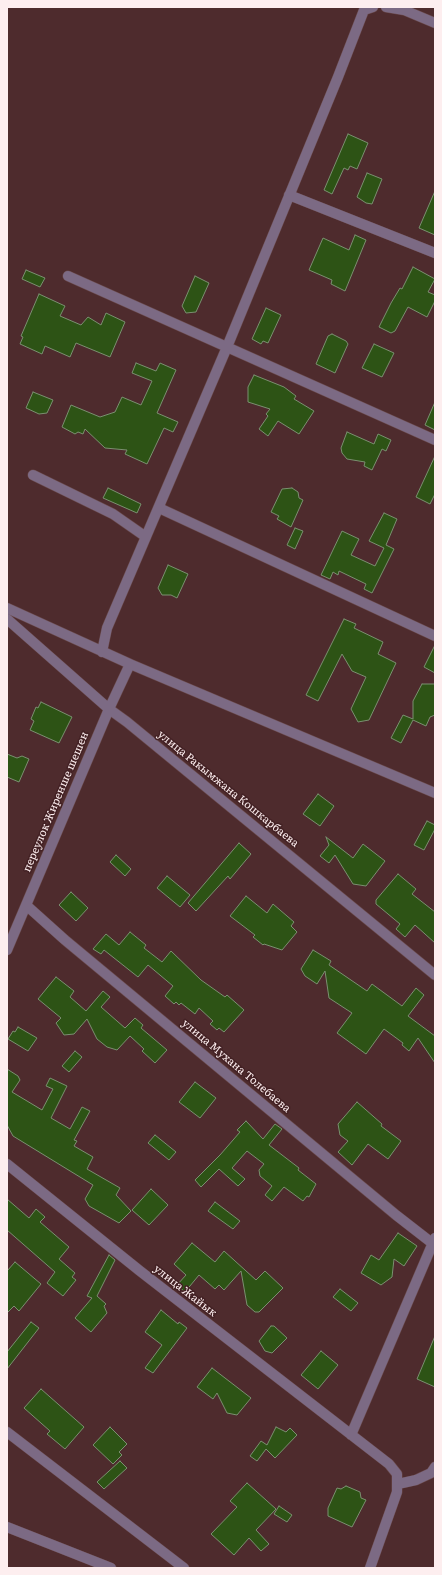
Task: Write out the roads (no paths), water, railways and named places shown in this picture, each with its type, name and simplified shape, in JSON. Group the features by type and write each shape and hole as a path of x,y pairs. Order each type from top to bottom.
{"street":[{"path":"102,652 107,628 227,347 364,10 373,7"},
{"path":"386,7 404,10 435,23"},
{"path":"290,195 435,253"},
{"path":"68,276 435,440"},
{"path":"33,475 113,514 146,537"},
{"path":"158,508 435,636"},
{"path":"7,608 102,652 435,793"},
{"name":"улица Ракымжана Кошкарбаева","path":"7,619 108,709 128,722 435,976"},
{"name":"переулок Жиренше шешен","path":"7,950 108,709 130,664"},
{"name":"улица Мухана Толебаева","path":"26,905 65,940 434,1241"},
{"name":"улица Жайык","path":"7,1164 140,1271 389,1464 397,1474 398,1484"},
{"path":"351,1435 434,1241"},
{"path":"7,1432 184,1568"},
{"path":"370,1568 397,1492 398,1484 416,1480 431,1473 435,1467"},
{"path":"7,1527 111,1568"}]}
